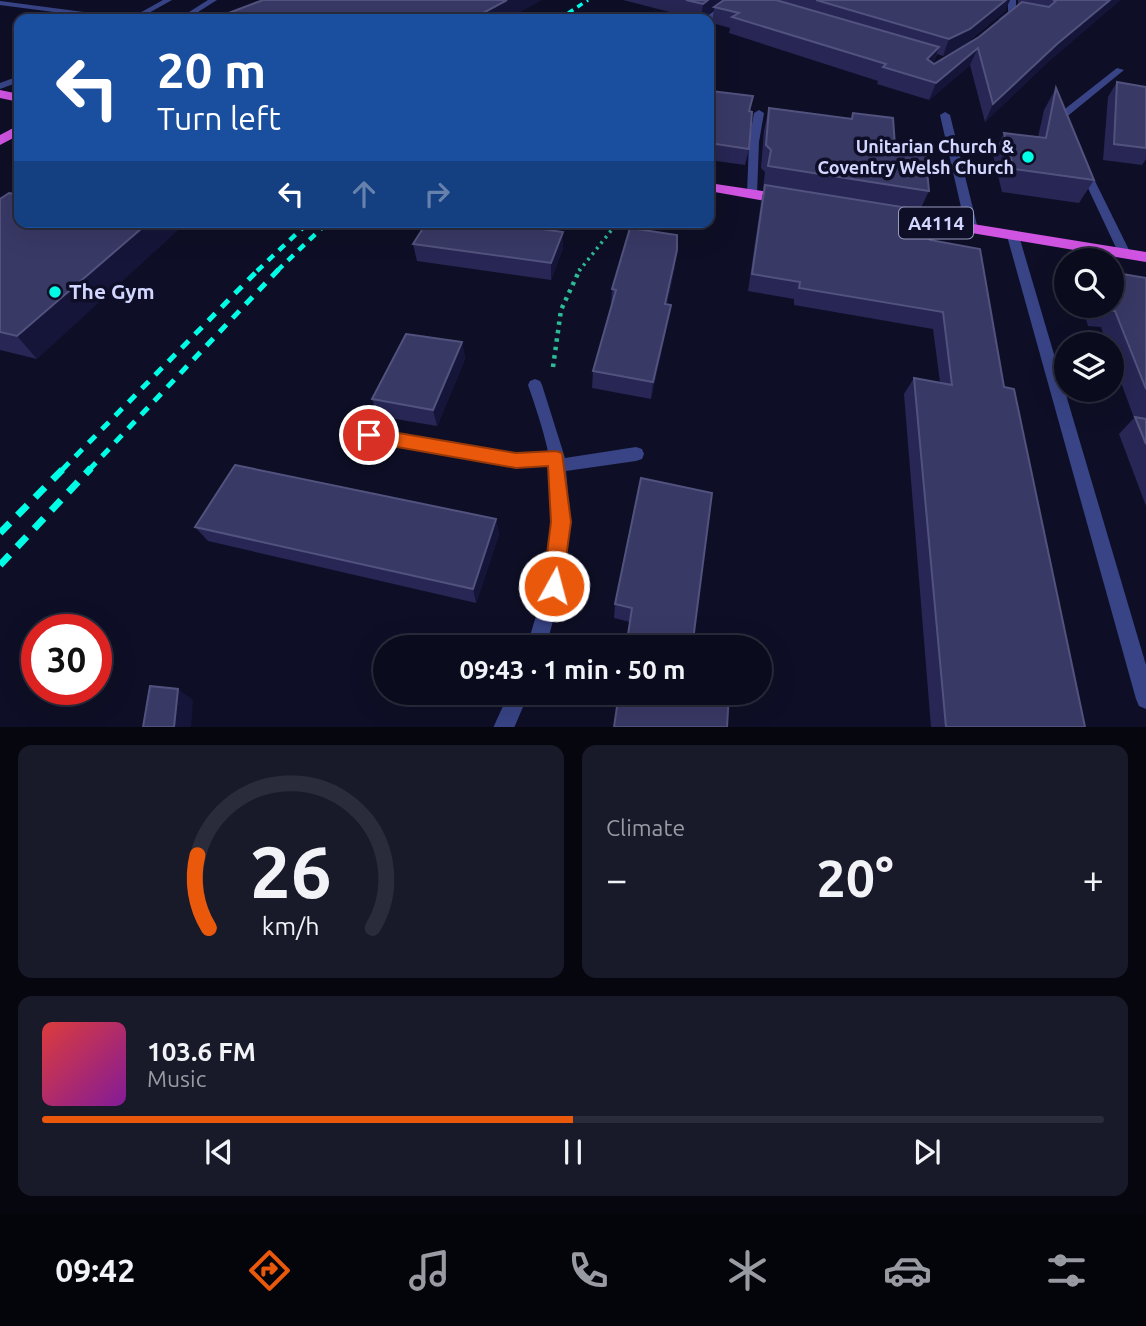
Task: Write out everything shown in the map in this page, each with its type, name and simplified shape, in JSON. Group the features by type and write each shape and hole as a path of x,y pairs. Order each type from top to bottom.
{"highway":[{"path":"714,188 805,202"},
{"name":"A4114","path":"884,215 1146,257"}],"street":[{"path":"142,14 168,0"},
{"path":"190,14 211,0"},
{"path":"1012,0 1012,13"},
{"path":"714,14 733,1 744,4"},
{"path":"0,3 84,14"},
{"path":"994,27 1012,13 1022,14"},
{"path":"1065,130 1059,118 1120,69"},
{"path":"752,194 758,113"},
{"path":"945,115 972,229"},
{"path":"1077,155 1125,254"},
{"path":"1013,236 1146,699"},
{"path":"535,385 547,418 557,462 561,522 554,586 539,635"},
{"path":"369,435 516,460 557,462 636,454"},
{"path":"503,727 513,705"}],"path":[{"path":"547,418 560,313 566,294 576,274 613,228"}],"building":[{"path":"263,0 507,0 481,14 226,14"},
{"path":"686,0 708,0 703,4"},
{"path":"724,0 776,0 939,47 927,59 934,64 979,37 1022,2 1049,7 1056,1 1053,0 1110,0 1057,44 993,104 978,48 936,83 883,67 886,64 732,17 739,13 714,7"},
{"path":"816,0 1006,0 970,29 949,39"},
{"path":"1117,82 1146,87 1146,148 1114,144"},
{"path":"1056,88 1094,180 1014,169 1004,133 1046,138"},
{"path":"714,91 753,96 749,111 752,112 749,149 714,144"},
{"path":"769,108 852,119 853,113 893,118 895,146 925,150 929,191 768,166 771,150 766,145"},
{"path":"765,185 927,211 930,240 980,249 1004,387 1014,389 1085,727 946,727 914,378 952,385 943,312 799,288 800,282 752,274"},
{"path":"9,193 14,194 14,228 142,228 17,336 0,332 0,199"},
{"path":"423,228 535,228 563,232 551,263 413,244"},
{"path":"630,228 677,235 677,250 665,304 671,305 653,382 593,371 616,290 612,289"},
{"path":"1124,274 1146,278 1146,389 1124,332 1118,318 1124,318"},
{"path":"406,334 462,342 433,410 372,399"},
{"path":"1135,417 1146,419 1146,444"},
{"path":"235,465 496,519 473,589 195,527"},
{"path":"641,478 712,493 694,635 628,635 632,608 615,604"},
{"path":"150,686 178,689 174,727 143,727"},
{"path":"617,705 728,705 727,727 614,727"}],"railway":[{"path":"567,14 588,0"},
{"path":"258,271 303,228"},
{"path":"278,270 322,228"},
{"path":"89,470 278,270"},
{"path":"62,470 258,271"},
{"path":"0,533 64,468"},
{"path":"0,565 91,468"}],"place":[{"name":"Unitarian Church & Coventry Welsh Church","path":"1028,157"},
{"name":"The Gym","path":"55,292"}],"route":[{"path":"369,435 516,460 556,458 561,522 554,586"}]}
